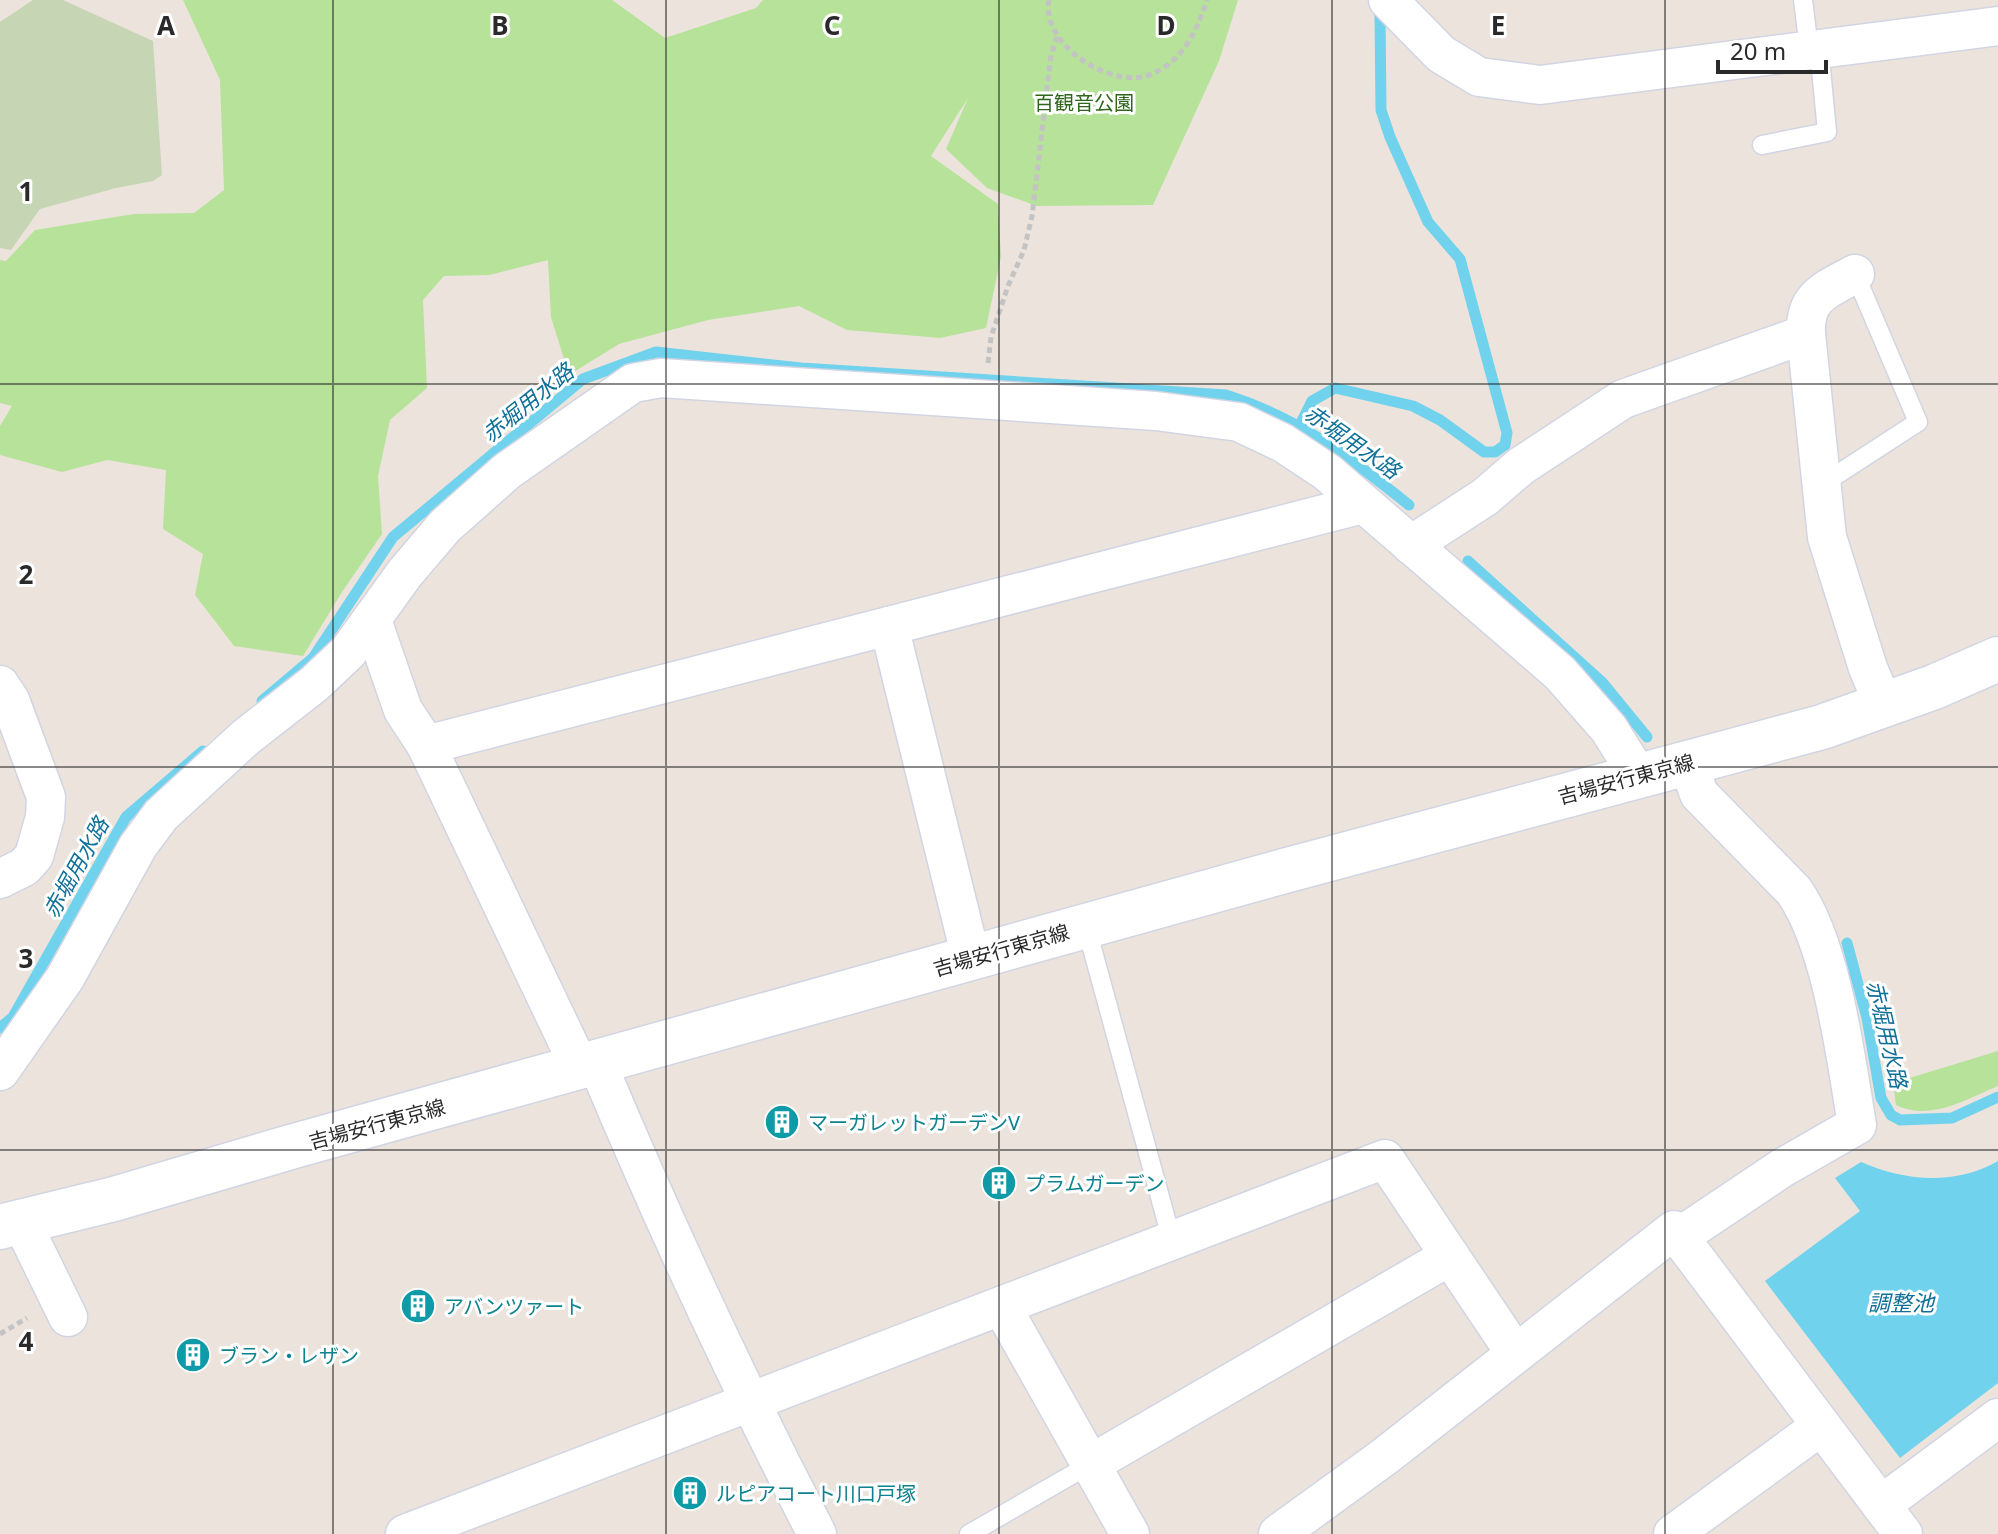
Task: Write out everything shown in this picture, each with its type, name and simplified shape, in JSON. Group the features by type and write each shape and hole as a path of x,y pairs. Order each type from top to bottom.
{"main road":[{"name":"吉場安行東京線","path":"8,1219 588,1066 1086,926 1822,727 1884,706 1998,659"}],"street":[{"path":"1388,0 1441,54 1479,77 1540,85 1998,26"},
{"path":"1855,274 1818,294 1805,317 1806,334 1824,483 1827,537 1868,668 1884,706"},
{"path":"1411,545 1485,497 1521,466 1623,399 1806,334"},
{"path":"0,1071 65,978 138,846 161,815 246,737 314,684 348,652 405,573 445,526 507,471 633,383 661,378 1156,411 1239,422 1283,443 1327,472 1560,673 1609,729 1639,777"},
{"path":"426,745 1363,504"},
{"path":"372,620 403,710 426,745 640,1166 750,1404 817,1534"},
{"path":"889,626 971,958"},
{"path":"0,685 10,700 46,797 45,817 34,856 24,867 0,879"},
{"path":"1679,1237 1782,1168 1857,1125 1846,1055 1827,973 1805,906 1699,794 1688,763"},
{"path":"405,1534 1385,1159 1515,1353"},
{"path":"8,1219 53,1315"},
{"path":"1278,1534 1384,1457 1674,1230 1892,1520 1998,1418"},
{"path":"1089,1465 1450,1256"},
{"path":"1002,1307 1130,1534"},
{"path":"1673,1534 1821,1426"}],"lane":[{"path":"1762,145 1827,132 1803,0"},
{"path":"1824,483 1918,422 1855,274"},
{"path":"1086,926 1172,1241"},
{"path":"969,1534 1089,1465"}],"path":[{"path":"1049,0 1047,11 1057,37 1071,52 1097,69 1124,77 1153,75 1182,52 1196,32 1207,0"},
{"path":"984,400 991,337 1024,250 1032,216 1051,55 1057,37"},
{"path":"0,1334 53,1315"}],"green space":[{"path":"33,0 63,0 153,41 162,175 153,181 40,209 11,250 0,248 0,22"},
{"name":"百観音公園","path":"183,0 612,0 665,38 756,8 763,0 1238,0 1219,61 1153,205 1037,206 987,188 946,149 968,98 931,156 998,204 1001,257 986,328 940,338 847,330 799,306 708,320 619,344 569,375 551,317 548,260 489,275 444,276 423,300 427,388 390,420 378,476 382,534 303,656 234,646 195,595 203,554 163,529 166,470 107,460 62,472 0,455 0,426 12,406 0,403 0,260 6,261 35,230 134,214 194,213 224,190 220,80"},
{"path":"1998,1051 1998,1086 1935,1110 1909,1110 1896,1105 1893,1083"}],"water":[{"name":"調整池","path":"1998,1161 1998,1383 1900,1458 1765,1281 1860,1211 1835,1178 1861,1162 1912,1177 1930,1178 1964,1174"}],"waterway":[{"path":"1300,425 1312,401 1335,388 1413,406 1440,420 1484,452 1495,452 1505,445 1507,433 1460,259 1428,222 1381,110 1380,15 1377,8"},
{"name":"赤堀用水路","path":"262,701 313,658 393,537 583,379 656,352 801,368 1226,395 1301,427 1409,505"},
{"name":"赤堀用水路","path":"1468,561 1602,682 1647,737"},
{"name":"赤堀用水路","path":"0,1028 13,1017 126,817 203,751"},
{"name":"赤堀用水路","path":"1847,943 1867,1018 1881,1098 1891,1115 1900,1120 1952,1118 1998,1097"}],"place":[{"name":"マーガレットガーデンV","path":"782,1122"},
{"name":"プラムガーデン","path":"999,1183"},
{"name":"アバンツァート","path":"418,1306"},
{"name":"ブラン・レザン","path":"193,1355"},
{"name":"ルピアコート川口戸塚","path":"690,1493"}]}
